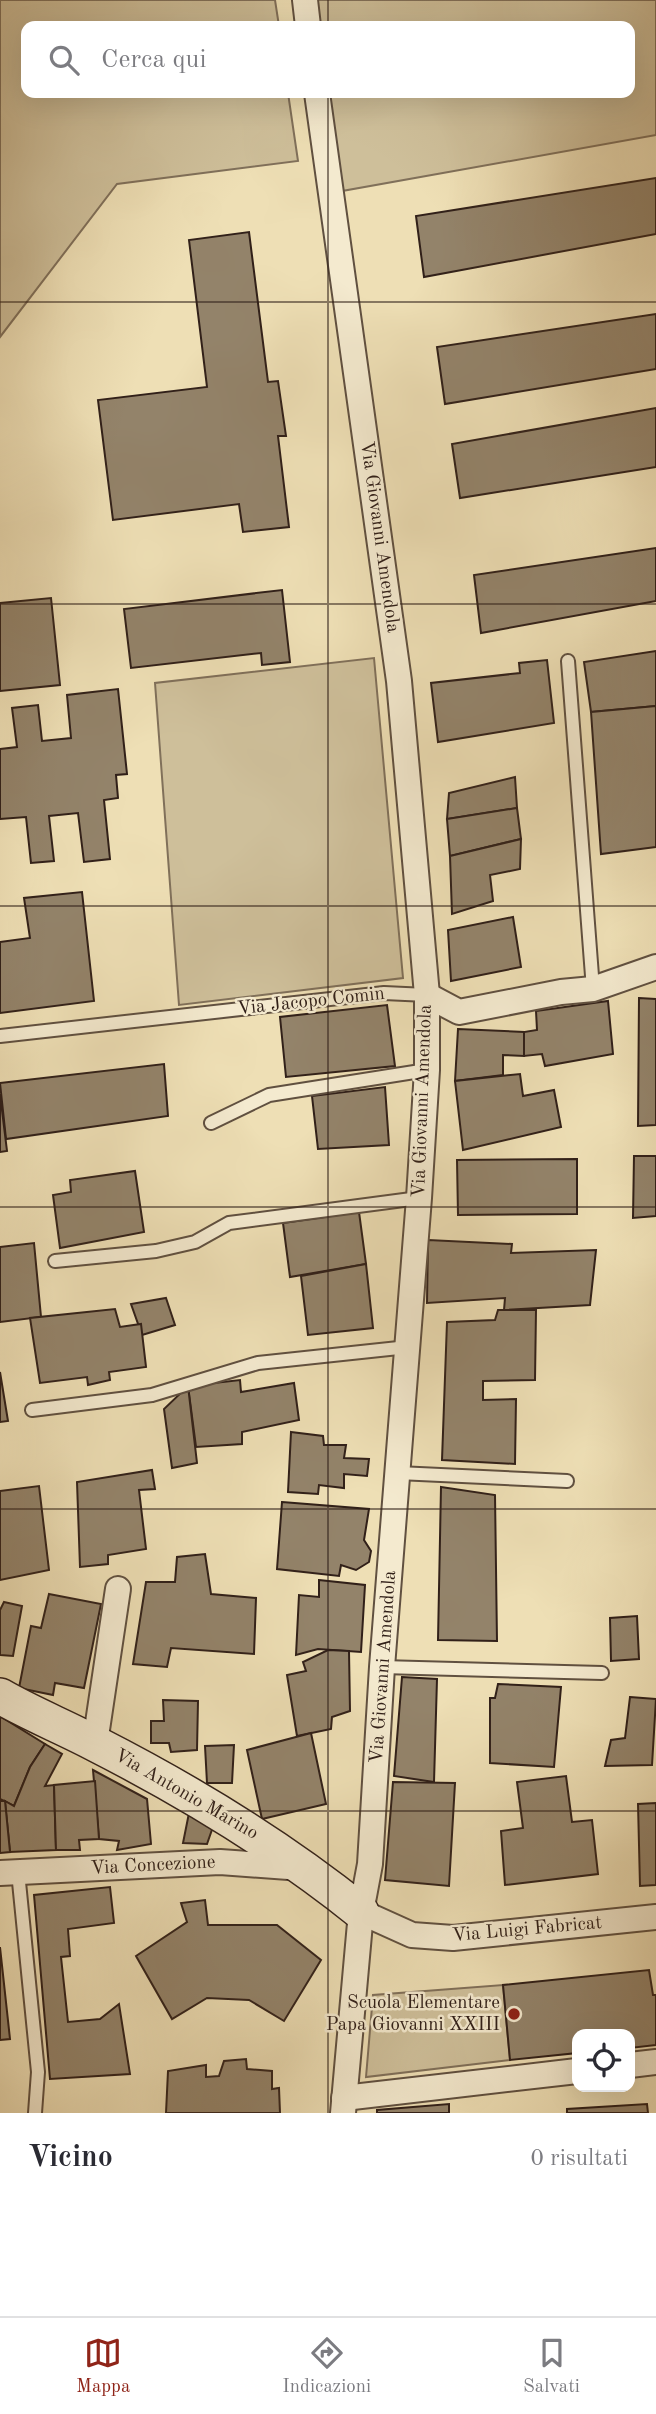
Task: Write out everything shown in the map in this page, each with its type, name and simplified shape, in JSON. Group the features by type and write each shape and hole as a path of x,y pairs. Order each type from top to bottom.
{"street":[{"path":"304,0 307,21"},
{"name":"Via Giovanni Amendola","path":"318,98 399,681 427,995 427,1070 419,1198 382,1667 370,1864 361,1912 343,2106"},
{"name":"Via Jacopo Comin","path":"427,995 459,1012 561,992 593,989 656,967"},
{"path":"95,1743 117,1589"},
{"name":"Via Antonio Marino","path":"0,1696 95,1743 241,1824 306,1868 361,1912"},
{"name":"Via Concezione","path":"9,1872 220,1862 306,1868"},
{"name":"Via Luigi Fabricat","path":"361,1912 412,1935 453,1938 656,1917"},
{"path":"635,2064 656,2062"},
{"path":"343,2106 572,2072"}],"lane":[{"path":"568,661 593,989"},
{"name":"Via Jacopo Comin","path":"0,1036 384,993 427,995"},
{"path":"211,1123 269,1095 427,1070"},
{"path":"55,1261 156,1251 195,1242 229,1223 419,1198"},
{"path":"32,1410 152,1395 258,1363 408,1347"},
{"path":"398,1473 567,1481"},
{"path":"382,1667 602,1673"},
{"path":"9,1872 38,2072 35,2113"}],"shaded area":[{"path":"0,0 275,0 278,21 21,21 21,98 289,98 298,161 117,184 0,337"},
{"path":"315,0 656,0 656,135 342,191 329,98 635,98 635,21 318,21"},
{"path":"374,658 403,978 179,1005 155,683"},
{"path":"503,1985 510,2060 366,2077 373,1995"}],"building":[{"path":"656,178 656,234 424,277 416,216"},
{"path":"249,232 268,382 278,381 286,436 278,436 289,527 243,532 239,504 113,520 98,400 207,387 189,240"},
{"path":"656,314 656,369 445,404 437,347"},
{"path":"656,408 656,467 460,498 452,444"},
{"path":"656,548 656,601 481,633 474,575"},
{"path":"282,590 290,662 262,665 261,653 131,668 124,609"},
{"path":"51,598 60,685 0,691 0,603"},
{"path":"656,651 656,706 591,712 584,662"},
{"path":"547,660 554,723 438,742 431,683 520,673 519,663"},
{"path":"118,689 127,774 116,775 118,798 104,800 110,859 84,862 78,813 49,816 54,861 31,863 26,817 0,819 0,749 17,747 12,708 38,705 42,741 71,738 67,695"},
{"path":"656,706 656,847 601,854 591,712"},
{"path":"515,777 517,808 447,819 449,793"},
{"path":"517,808 521,839 450,856 447,819"},
{"path":"521,839 520,869 490,875 493,901 452,914 450,856"},
{"path":"82,892 94,1001 0,1013 0,942 30,938 24,898"},
{"path":"513,917 521,967 451,981 448,930"},
{"path":"639,998 656,999 656,1125 638,1126"},
{"path":"608,1001 613,1054 545,1066 542,1054 524,1056 524,1032 537,1030 536,1011"},
{"path":"387,1005 395,1066 286,1077 280,1017"},
{"path":"458,1029 524,1032 524,1056 503,1055 503,1075 455,1081"},
{"path":"164,1064 168,1116 6,1139 0,1083"},
{"path":"520,1074 523,1096 554,1090 561,1127 463,1150 455,1081"},
{"path":"385,1087 389,1145 318,1149 312,1096"},
{"path":"0,1094 7,1151 0,1152"},
{"path":"634,1156 656,1156 656,1216 633,1218"},
{"path":"577,1159 577,1214 458,1215 457,1160"},
{"path":"135,1171 144,1232 60,1248 53,1195 71,1192 70,1180"},
{"path":"359,1212 366,1264 290,1277 283,1223"},
{"path":"428,1240 512,1244 511,1253 596,1250 590,1305 504,1310 505,1298 427,1303"},
{"path":"34,1243 41,1317 0,1322 0,1247"},
{"path":"366,1264 373,1328 308,1335 301,1276"},
{"path":"166,1298 175,1325 142,1335 131,1304"},
{"path":"115,1309 120,1327 141,1324 146,1367 109,1372 110,1380 88,1385 87,1377 40,1383 30,1318"},
{"path":"498,1310 536,1310 535,1380 483,1381 483,1400 516,1399 515,1464 442,1460 447,1322 495,1320"},
{"path":"0,1372 8,1421 0,1422"},
{"path":"240,1380 241,1392 294,1383 299,1420 242,1432 242,1444 196,1447 188,1386"},
{"path":"188,1386 197,1463 172,1468 164,1409"},
{"path":"291,1432 323,1436 324,1445 346,1445 344,1458 369,1459 367,1476 344,1474 344,1488 319,1485 318,1494 288,1492"},
{"path":"152,1470 155,1489 139,1490 146,1549 108,1555 108,1564 80,1567 77,1482"},
{"path":"39,1486 49,1570 0,1580 0,1491"},
{"path":"441,1487 495,1495 497,1641 438,1640"},
{"path":"282,1502 369,1509 364,1540 371,1551 369,1562 356,1570 341,1565 339,1576 277,1569"},
{"path":"205,1554 211,1594 256,1598 254,1654 171,1648 167,1667 133,1664 146,1582 175,1582 177,1557"},
{"path":"319,1580 365,1585 361,1652 318,1649 296,1655 299,1595 319,1597"},
{"path":"49,1594 101,1604 84,1688 55,1683 53,1695 19,1688 31,1626 41,1628"},
{"path":"4,1602 22,1606 13,1656 0,1655 0,1610"},
{"path":"637,1616 639,1659 611,1661 610,1618"},
{"path":"328,1650 349,1651 350,1711 332,1717 331,1729 297,1736 287,1675 306,1671 303,1662"},
{"path":"402,1677 437,1679 434,1782 394,1776"},
{"path":"498,1684 561,1687 554,1767 490,1763 490,1698 495,1698"},
{"path":"630,1697 656,1699 652,1765 605,1766 611,1740 625,1738"},
{"path":"163,1700 198,1701 197,1750 171,1752 169,1743 151,1743 151,1721 164,1721"},
{"path":"0,1716 45,1744 30,1767 14,1806 0,1799"},
{"path":"311,1733 326,1804 262,1819 247,1750"},
{"path":"45,1744 62,1754 45,1786 54,1785 56,1850 10,1852 5,1801 14,1806 30,1767"},
{"path":"234,1745 232,1783 207,1783 205,1746"},
{"path":"93,1770 147,1799 151,1844 117,1850 119,1841 99,1839"},
{"path":"566,1776 572,1822 592,1820 598,1874 505,1885 501,1831 523,1828 517,1782"},
{"path":"95,1781 99,1839 79,1840 80,1850 56,1850 54,1785"},
{"path":"393,1782 455,1783 449,1886 385,1880"},
{"path":"0,1801 5,1801 10,1852 0,1853"},
{"path":"656,1803 656,1885 640,1886 638,1804"},
{"path":"190,1808 215,1821 207,1844 183,1843"},
{"path":"110,1887 114,1923 68,1929 70,1956 61,1957 68,2022 100,2019 119,2004 130,2074 50,2079 34,1895"},
{"path":"205,1900 208,1925 277,1925 321,1960 284,2021 249,2000 207,1998 172,2019 136,1956 187,1922 181,1903"},
{"path":"0,1947 10,2039 0,2040"},
{"path":"649,1970 653,1995 656,1995 656,2045 635,2047 635,2029 572,2029 572,2054 510,2060 503,1985"},
{"path":"246,2059 247,2069 272,2071 272,2089 279,2088 280,2113 166,2113 168,2071 206,2065 206,2077 219,2076 224,2061"},
{"path":"449,2104 449,2113 377,2113 377,2110"},
{"path":"647,2104 648,2113 567,2113 567,2109"}],"place":[{"name":"Scuola Elementare Papa Giovanni XXIII","path":"514,2014"}]}
